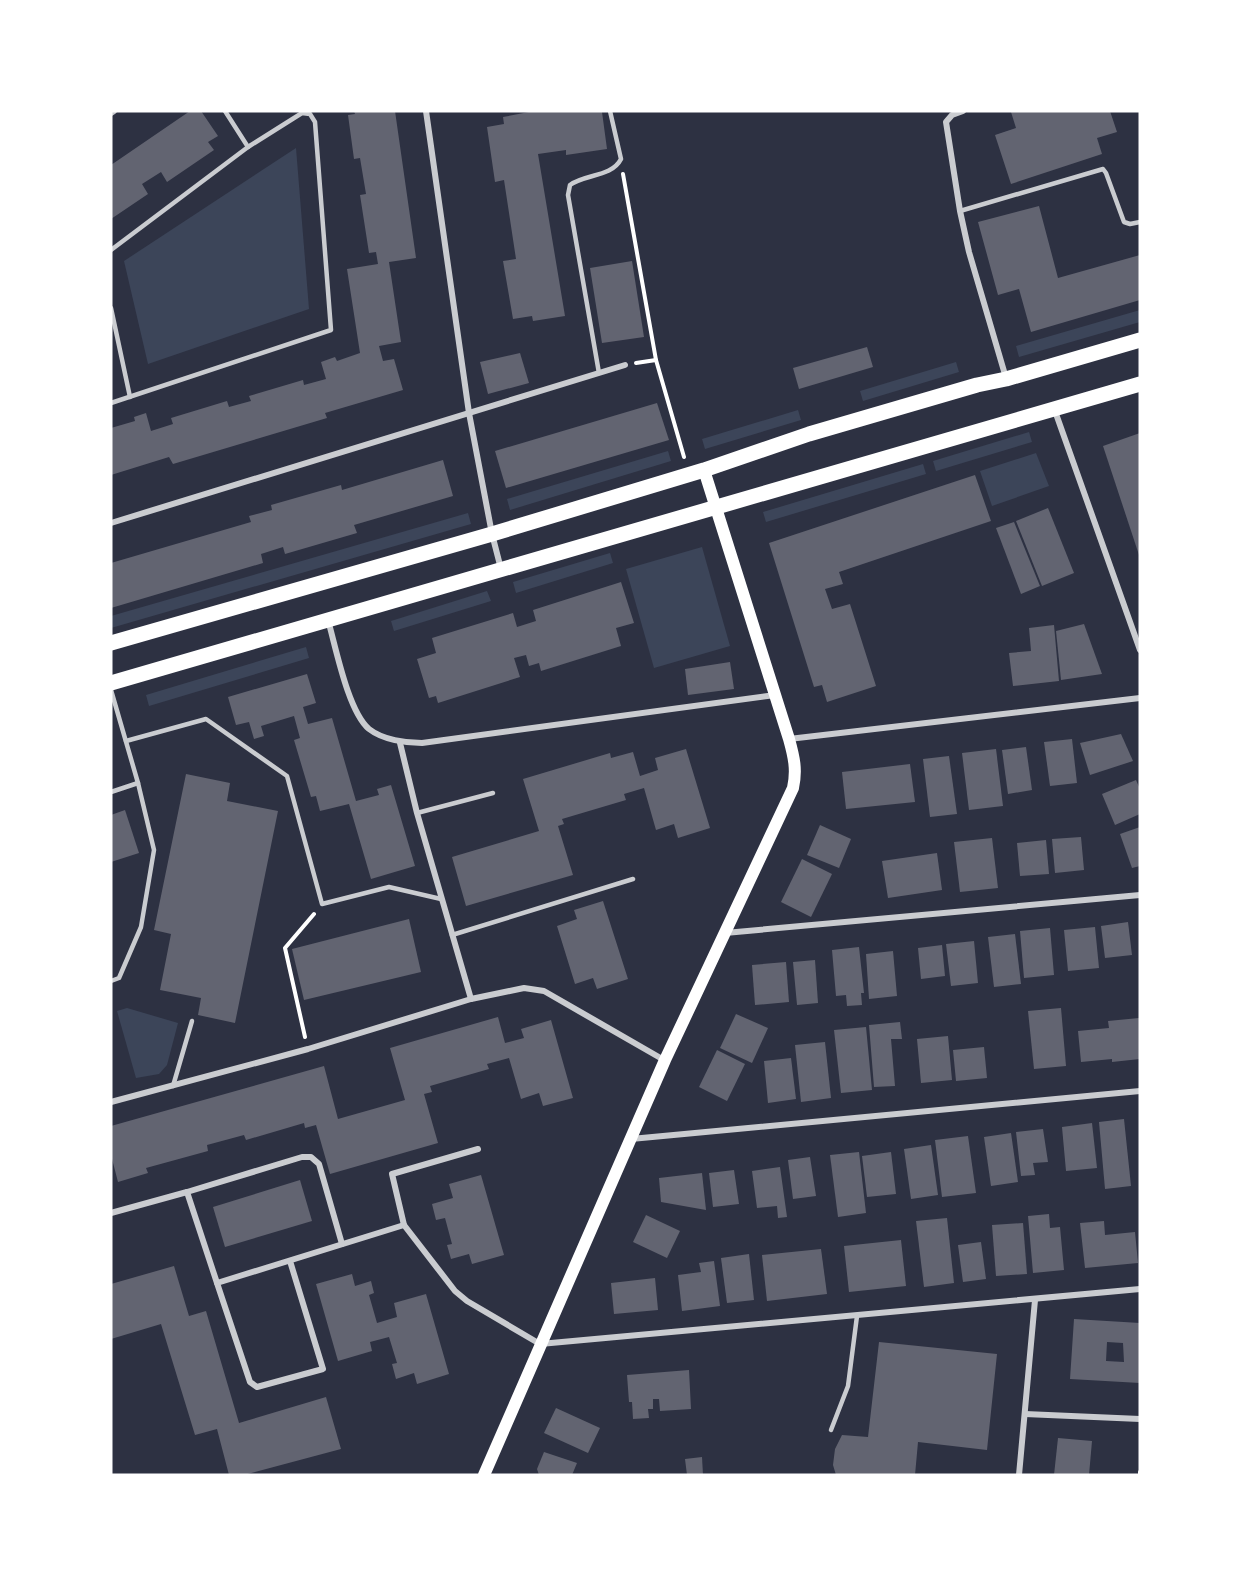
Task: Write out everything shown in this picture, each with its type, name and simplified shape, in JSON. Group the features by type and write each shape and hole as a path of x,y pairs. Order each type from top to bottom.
{"main road":[{"path":"111,643 492,534 696,472 809,434 1140,340"},
{"path":"111,683 1140,384"},
{"path":"484,1475 665,1060 793,789 796,776 795,760 776,695 715,507 696,472"},
{"path":"491,1458 496,1475"}],"street":[{"path":"426,111 469,413 501,569"},
{"path":"963,111 952,115 946,122 960,211 969,252 1006,379"},
{"path":"111,523 625,365"},
{"path":"1054,409 1140,650"},
{"path":"328,620 353,708 369,729 400,743 776,695"},
{"path":"789,739 1140,698"},
{"path":"400,743 417,813 471,999"},
{"path":"724,933 1140,895"},
{"path":"111,1102 308,1050 471,999 524,988 544,991 665,1060"},
{"path":"631,1139 1140,1091"},
{"path":"478,1149 392,1174 404,1225 455,1291 540,1344 1140,1289"},
{"path":"111,1213 302,1157 311,1157 319,1164 342,1244"},
{"path":"187,1192 253,1386 259,1387 323,1369 290,1261"},
{"path":"217,1283 404,1225"},
{"path":"1019,1475 1035,1300"},
{"path":"1024,1414 1140,1419"}],"lane":[{"path":"225,111 248,147"},
{"path":"599,373 568,195 570,184 576,180 612,170 621,159 610,111"},
{"path":"111,250 248,147 302,113 310,114 315,122 331,330 111,403"},
{"path":"960,211 1103,170 1124,222 1130,224 1140,222"},
{"path":"111,309 130,397"},
{"path":"111,690 138,783 154,850 141,927 119,978 111,981"},
{"path":"126,741 206,719 286,776 322,904 389,887 441,899"},
{"path":"111,792 138,783"},
{"path":"417,813 493,793"},
{"path":"452,935 633,879"},
{"path":"173,1086 192,1021"},
{"path":"831,1430 848,1386 857,1316"}],"path":[{"path":"621,159 656,360 696,472"},
{"path":"625,365 656,360"},
{"path":"308,1050 285,948 322,904"}],"shaded area":[{"path":"296,148 309,309 148,364 124,261"},
{"path":"1140,310 1140,322 1019,357 1016,346"},
{"path":"956,362 959,372 863,401 860,391"},
{"path":"798,410 801,420 705,449 702,439"},
{"path":"1029,432 1032,442 936,471 933,461"},
{"path":"668,451 671,461 510,510 507,499"},
{"path":"1036,453 1049,486 992,506 980,471"},
{"path":"923,464 926,474 766,522 763,512"},
{"path":"468,513 471,524 111,628 111,616"},
{"path":"702,547 730,646 654,668 626,569"},
{"path":"610,553 613,563 516,593 513,582"},
{"path":"487,591 491,601 394,631 391,621"},
{"path":"306,647 309,658 149,706 146,695"},
{"path":"127,1008 178,1023 167,1065 159,1074 136,1078 117,1011"}],"building":[{"path":"190,111 201,111 218,136 208,142 214,150 167,182 161,172 142,184 148,194 111,219 111,165"},
{"path":"354,111 395,111 416,258 389,262 401,342 379,346 383,361 394,359 403,390 325,413 327,418 173,464 169,457 111,475 111,428 135,421 134,417 146,413 151,431 173,424 171,418 227,401 229,407 251,401 249,396 303,380 304,385 326,379 321,362 335,357 337,361 360,353 347,269 378,264 376,252 369,253 360,195 366,194 360,158 354,159 348,115 355,114"},
{"path":"534,111 602,112 607,149 566,155 566,150 538,154 565,316 533,321 532,316 513,319 503,261 516,259 504,180 495,182 487,127 504,124 503,117"},
{"path":"1110,111 1117,132 1097,138 1102,154 1011,184 995,135 1016,128 1011,112"},
{"path":"1039,206 1058,278 1140,255 1140,300 1031,332 1019,289 998,295 978,222"},
{"path":"632,261 644,337 602,343 590,268"},
{"path":"867,347 873,367 799,389 793,368"},
{"path":"520,353 529,383 488,394 480,362"},
{"path":"657,403 669,440 506,488 495,451"},
{"path":"1140,433 1140,558 1103,446"},
{"path":"443,460 453,496 354,525 357,533 285,554 283,547 261,554 263,563 111,608 111,563 251,522 249,516 272,510 271,505 341,485 342,490"},
{"path":"975,475 991,521 839,572 843,584 825,589 832,609 850,604 876,686 827,702 822,685 814,687 769,543"},
{"path":"1048,508 1074,573 1042,586 1016,521"},
{"path":"1014,522 1040,586 1021,594 996,528"},
{"path":"621,582 634,623 616,628 621,646 541,671 539,663 529,666 526,655 514,658 520,677 438,703 436,696 429,698 417,659 436,653 432,638 513,613 517,627 536,621 533,610"},
{"path":"1084,624 1102,674 1061,680 1056,631"},
{"path":"1054,625 1059,681 1013,686 1009,653 1031,651 1029,628"},
{"path":"730,662 734,689 688,695 685,669"},
{"path":"307,674 316,703 303,707 308,724 332,718 356,801 379,795 377,789 391,785 415,866 371,879 349,804 320,811 316,796 311,797 294,740 300,738 294,716 261,726 264,736 254,739 249,722 236,725 228,697"},
{"path":"1121,734 1133,761 1090,775 1080,743"},
{"path":"1072,739 1077,783 1050,786 1044,742"},
{"path":"1026,747 1032,790 1008,794 1002,750"},
{"path":"686,749 710,828 678,838 674,824 656,830 644,788 624,794 626,800 562,819 564,824 558,826 573,875 466,906 452,857 539,831 523,779 610,753 611,758 633,752 640,776 658,770 655,758"},
{"path":"996,749 1003,806 969,810 962,753"},
{"path":"949,756 957,814 930,817 923,759"},
{"path":"910,764 915,802 846,809 842,772"},
{"path":"186,774 230,783 227,801 278,811 235,1023 198,1015 201,998 160,990 171,934 154,930"},
{"path":"1136,780 1140,789 1140,814 1115,825 1102,794"},
{"path":"125,810 139,853 111,862 111,815"},
{"path":"820,825 851,839 839,868 807,855"},
{"path":"1140,827 1140,866 1132,868 1120,834"},
{"path":"1081,837 1084,870 1055,873 1052,839"},
{"path":"992,838 998,888 960,892 954,842"},
{"path":"1046,840 1049,874 1020,876 1017,843"},
{"path":"937,853 942,890 888,898 882,861"},
{"path":"802,859 832,874 811,917 781,902"},
{"path":"603,901 628,979 597,989 593,978 575,984 557,926 577,919 574,910"},
{"path":"409,919 421,972 304,1000 292,949"},
{"path":"1128,922 1132,955 1105,958 1101,926"},
{"path":"1095,927 1099,968 1068,971 1064,930"},
{"path":"1050,928 1054,975 1024,978 1020,931"},
{"path":"1015,934 1021,984 994,987 988,937"},
{"path":"974,941 978,983 951,986 946,944"},
{"path":"942,945 945,976 921,979 918,948"},
{"path":"859,947 864,993 861,993 862,1005 847,1006 846,995 836,996 832,950"},
{"path":"893,951 897,996 869,999 866,954"},
{"path":"815,960 818,1003 797,1005 793,962"},
{"path":"786,962 789,1002 755,1005 752,965"},
{"path":"1061,1008 1066,1066 1034,1069 1028,1011"},
{"path":"736,1014 768,1028 752,1063 720,1048"},
{"path":"498,1017 505,1043 524,1038 521,1029 551,1020 573,1098 543,1106 539,1093 521,1099 509,1058 487,1064 489,1069 430,1086 432,1092 424,1094 438,1143 330,1174 316,1125 305,1128 304,1123 246,1140 244,1135 207,1145 208,1151 146,1168 148,1173 118,1182 111,1155 111,1126 324,1066 338,1119 405,1100 390,1048"},
{"path":"1139,1018 1140,1059 1081,1062 1078,1031 1109,1028 1108,1021"},
{"path":"900,1022 902,1039 891,1039 895,1086 874,1087 869,1025"},
{"path":"866,1027 872,1090 841,1093 834,1030"},
{"path":"948,1036 952,1080 921,1083 917,1039"},
{"path":"825,1042 831,1098 801,1102 795,1045"},
{"path":"984,1047 987,1078 956,1081 953,1050"},
{"path":"717,1050 745,1064 727,1101 699,1087"},
{"path":"791,1058 796,1099 768,1103 764,1061"},
{"path":"1124,1119 1131,1186 1105,1189 1099,1122"},
{"path":"1092,1123 1097,1168 1066,1171 1062,1127"},
{"path":"1043,1129 1048,1162 1033,1163 1035,1175 1021,1176 1016,1132"},
{"path":"1011,1133 1018,1182 991,1186 984,1137"},
{"path":"968,1136 976,1193 942,1197 935,1140"},
{"path":"931,1145 938,1195 911,1199 904,1149"},
{"path":"859,1152 866,1213 838,1217 830,1155"},
{"path":"891,1152 896,1194 867,1197 862,1156"},
{"path":"810,1157 816,1196 793,1199 788,1160"},
{"path":"780,1167 787,1217 778,1218 777,1206 757,1208 752,1171"},
{"path":"734,1170 739,1204 713,1207 709,1173"},
{"path":"702,1173 706,1210 661,1202 659,1178"},
{"path":"481,1175 504,1255 472,1264 469,1254 451,1259 447,1245 452,1244 445,1218 436,1220 432,1204 453,1198 449,1184"},
{"path":"300,1180 312,1221 225,1247 213,1207"},
{"path":"1049,1214 1050,1228 1060,1227 1064,1270 1033,1273 1028,1216"},
{"path":"646,1215 680,1231 667,1258 633,1242"},
{"path":"947,1218 954,1283 924,1287 916,1221"},
{"path":"1104,1221 1105,1235 1135,1232 1138,1263 1085,1268 1080,1223"},
{"path":"1023,1223 1027,1274 996,1276 992,1225"},
{"path":"901,1240 906,1286 849,1292 844,1246"},
{"path":"981,1242 986,1279 963,1282 958,1245"},
{"path":"821,1249 827,1294 767,1301 762,1255"},
{"path":"749,1254 754,1300 727,1303 721,1258"},
{"path":"714,1261 720,1306 682,1311 678,1275 701,1272 699,1263"},
{"path":"174,1266 189,1316 206,1311 239,1423 326,1397 341,1449 244,1475 229,1475 217,1429 195,1435 161,1324 111,1339 111,1284"},
{"path":"352,1274 355,1286 371,1281 374,1293 369,1295 377,1323 397,1317 394,1303 426,1294 449,1374 417,1384 414,1373 396,1379 392,1364 397,1363 389,1337 370,1342 372,1351 338,1361 316,1284"},
{"path":"655,1278 658,1310 614,1314 611,1283"},
{"path":"1074,1319 1140,1323 1140,1383 1070,1379","holes":["1107,1342 1123,1343 1124,1362 1106,1361"]},
{"path":"879,1342 997,1354 987,1450 918,1442 915,1475 836,1475 833,1465 835,1449 842,1435 868,1437"},
{"path":"689,1370 691,1409 660,1411 659,1399 653,1399 653,1409 648,1409 649,1418 633,1419 627,1375"},
{"path":"556,1408 600,1428 588,1453 544,1433"},
{"path":"1058,1438 1092,1441 1089,1475 1054,1475"},
{"path":"544,1452 577,1463 572,1475 539,1475 537,1469"},
{"path":"702,1457 703,1475 687,1475 685,1459"}]}
